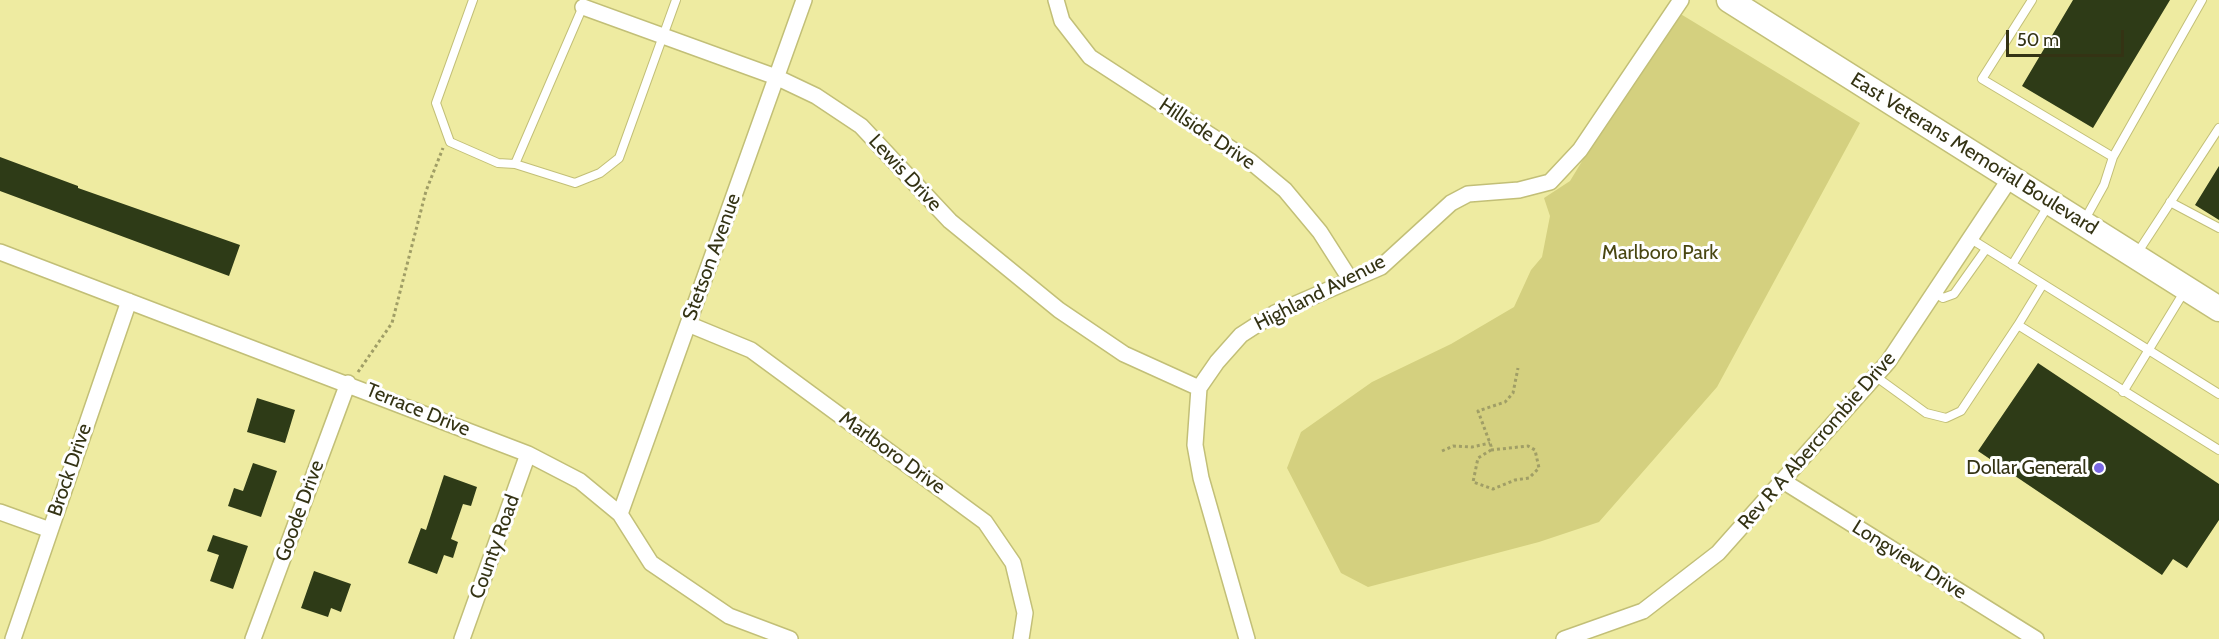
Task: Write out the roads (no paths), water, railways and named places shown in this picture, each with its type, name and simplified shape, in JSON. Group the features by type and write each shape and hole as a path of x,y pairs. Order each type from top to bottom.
{"main road":[{"name":"East Veterans Memorial Boulevard","path":"1729,0 2217,306"}],"street":[{"name":"Stetson Avenue","path":"621,514 804,0"},
{"name":"Hillside Drive","path":"1056,0 1062,21 1090,57 1250,161 1285,190 1320,232 1350,279"},
{"name":"Highland Avenue","path":"1199,388 1217,362 1241,335 1275,313 1381,267 1450,203 1468,194 1519,190 1550,182 1580,150 1681,0"},
{"name":"Lewis Drive","path":"584,4 663,37 776,77 816,96 861,126 950,221 1059,310 1124,354 1199,388"},
{"name":"Rev R A Abercrombie Drive","path":"1564,639 1643,611 1718,553 1875,376 1935,293 2011,177"},
{"name":"Terrace Drive","path":"0,252 348,383 528,454 580,481 621,514 651,563 729,616 790,639"},
{"name":"Brock Drive","path":"13,639 129,301"},
{"name":"Marlboro Drive","path":"688,324 751,350 985,522 1013,563 1025,613 1021,639"},
{"name":"Goode Drive","path":"253,639 348,383"},
{"path":"1199,388 1195,446 1199,467 1247,639"},
{"name":"County Road","path":"462,639 528,454"},
{"name":"Longview Drive","path":"1783,481 2036,639"},
{"path":"0,512 50,530"}],"lane":[{"path":"473,0 436,103 450,142 498,163 515,165 575,183 600,173 619,158 676,0"},
{"path":"2032,0 1982,79 2113,157"},
{"path":"2083,222 2104,185 2113,157 2202,0"},
{"path":"515,165 584,4"},
{"path":"2136,255 2219,128"},
{"path":"2012,265 2051,202"},
{"path":"2170,202 2219,228"},
{"path":"1971,239 2219,394"},
{"path":"1935,293 1943,298 1954,294 1986,249"},
{"path":"1875,376 1926,414 1946,418 1961,411 2043,284"},
{"path":"2123,392 2186,288"},
{"path":"2018,325 2219,450"}],"place":[{"name":"Dollar General","path":"2099,468"}],"park label":[{"name":"Marlboro Park","path":"1660,253"}]}
